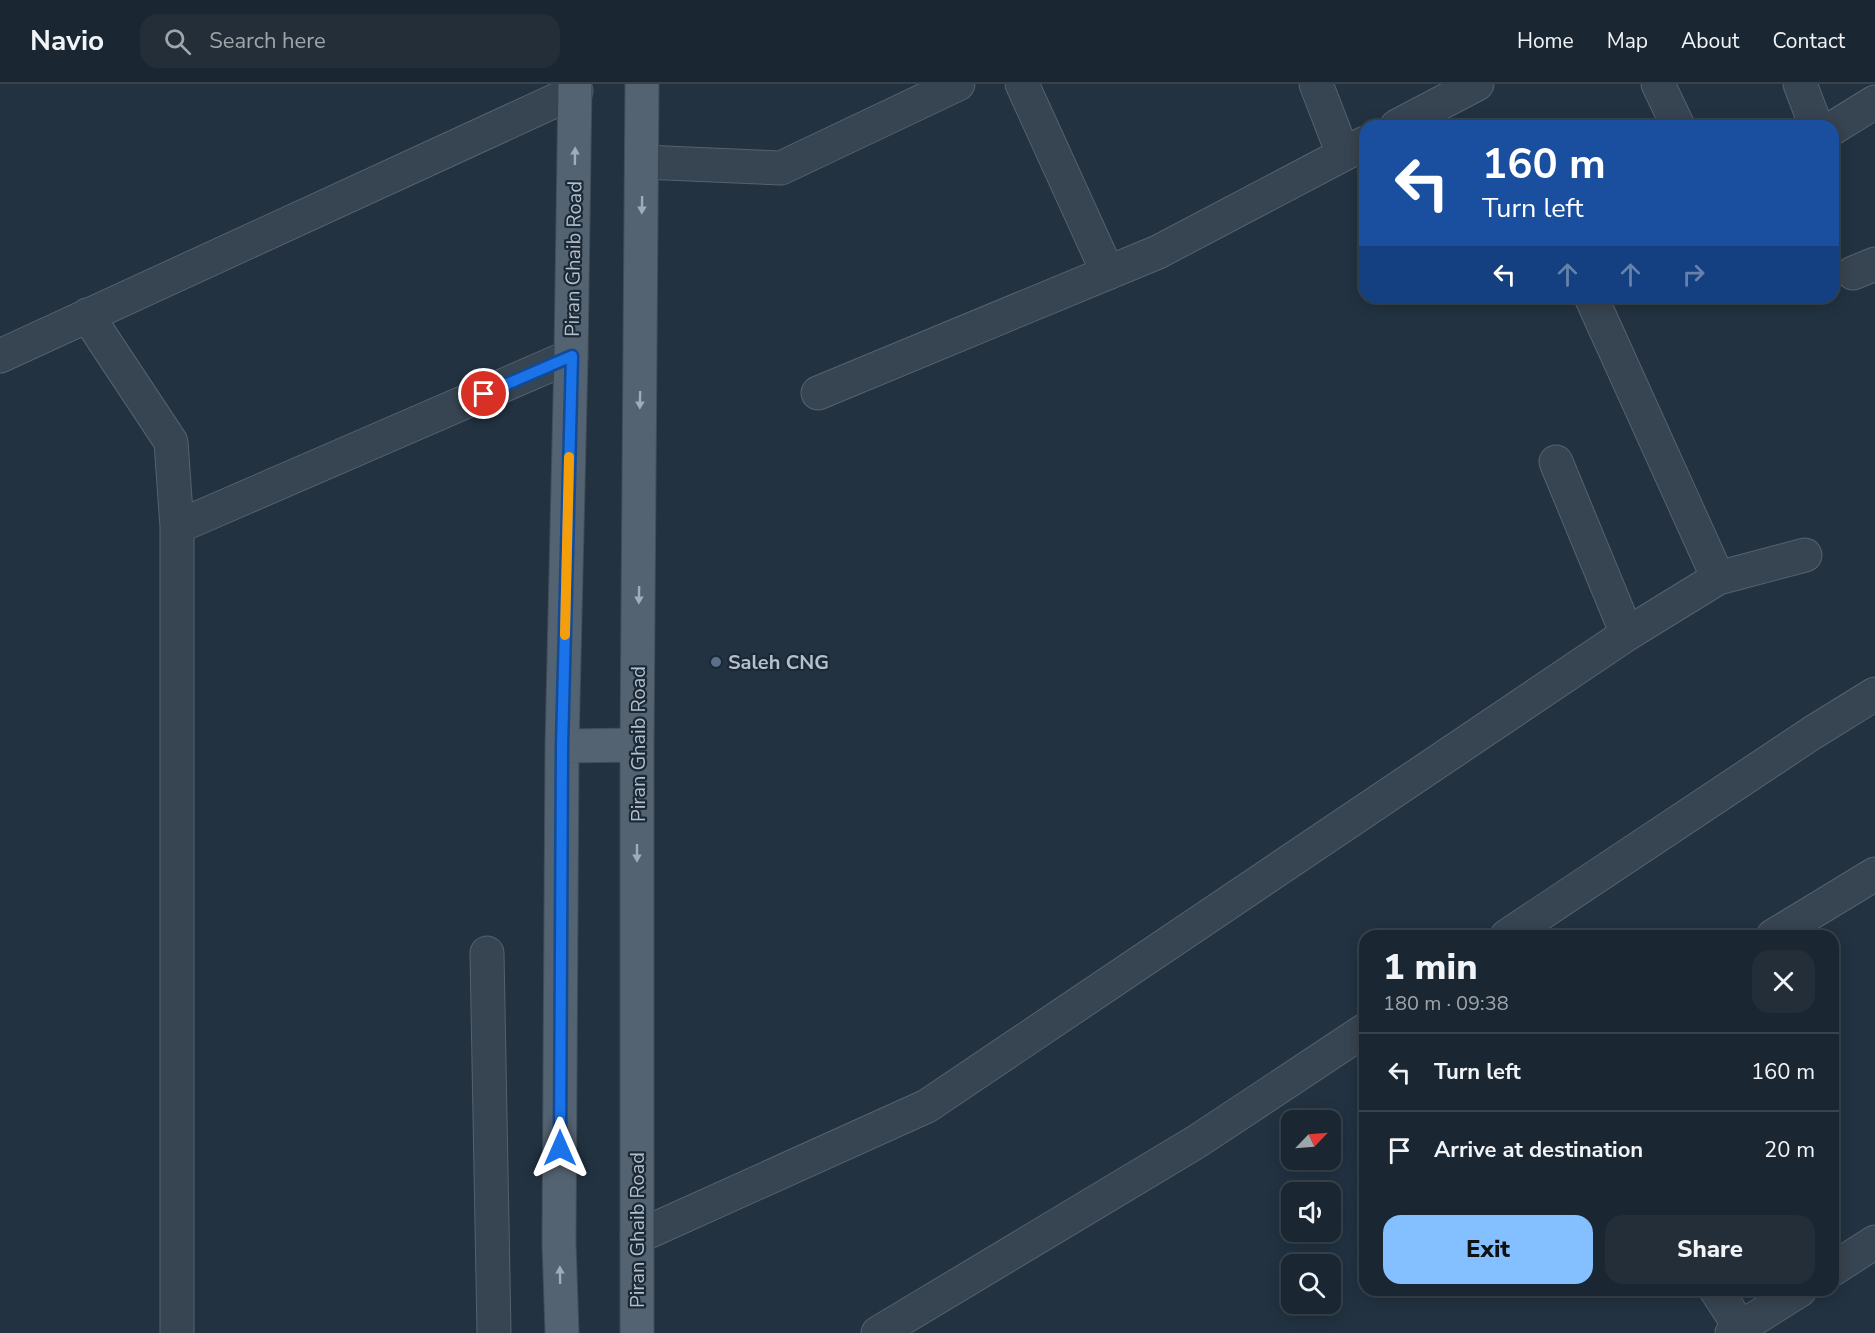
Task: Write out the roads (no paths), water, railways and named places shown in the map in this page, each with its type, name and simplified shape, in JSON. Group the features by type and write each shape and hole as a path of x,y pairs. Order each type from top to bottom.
{"main road":[{"name":"Piran Ghaib Road","path":"637,1333 637,745 642,84"},
{"name":"Piran Ghaib Road","path":"562,1333 560,1231 562,746 572,356 575,88"},
{"path":"562,746 637,745"}],"street":[{"path":"643,162 781,168 958,84"},
{"path":"1022,84 1108,273"},
{"path":"818,393 1158,252 1354,149 1316,84"},
{"path":"1408,120 1477,84"},
{"path":"1658,84 1675,120"},
{"path":"1800,84 1814,120"},
{"path":"0,356 575,88"},
{"path":"1839,124 1875,102"},
{"path":"1594,303 1719,578"},
{"path":"87,315 171,442 177,527 177,1333"},
{"path":"177,527 572,356"},
{"path":"1556,462 1627,634"},
{"path":"637,1237 927,1106 1627,634 1719,578 1805,555"},
{"path":"1516,930 1812,733 1875,694"},
{"path":"1783,930 1875,874"},
{"path":"486,953 495,1333"},
{"path":"878,1333 1196,1142 1359,1034"},
{"path":"1839,1265 1875,1242"},
{"path":"1719,1296 1739,1331 1791,1296"}],"place":[{"name":"Saleh CNG","path":"716,662"}]}
